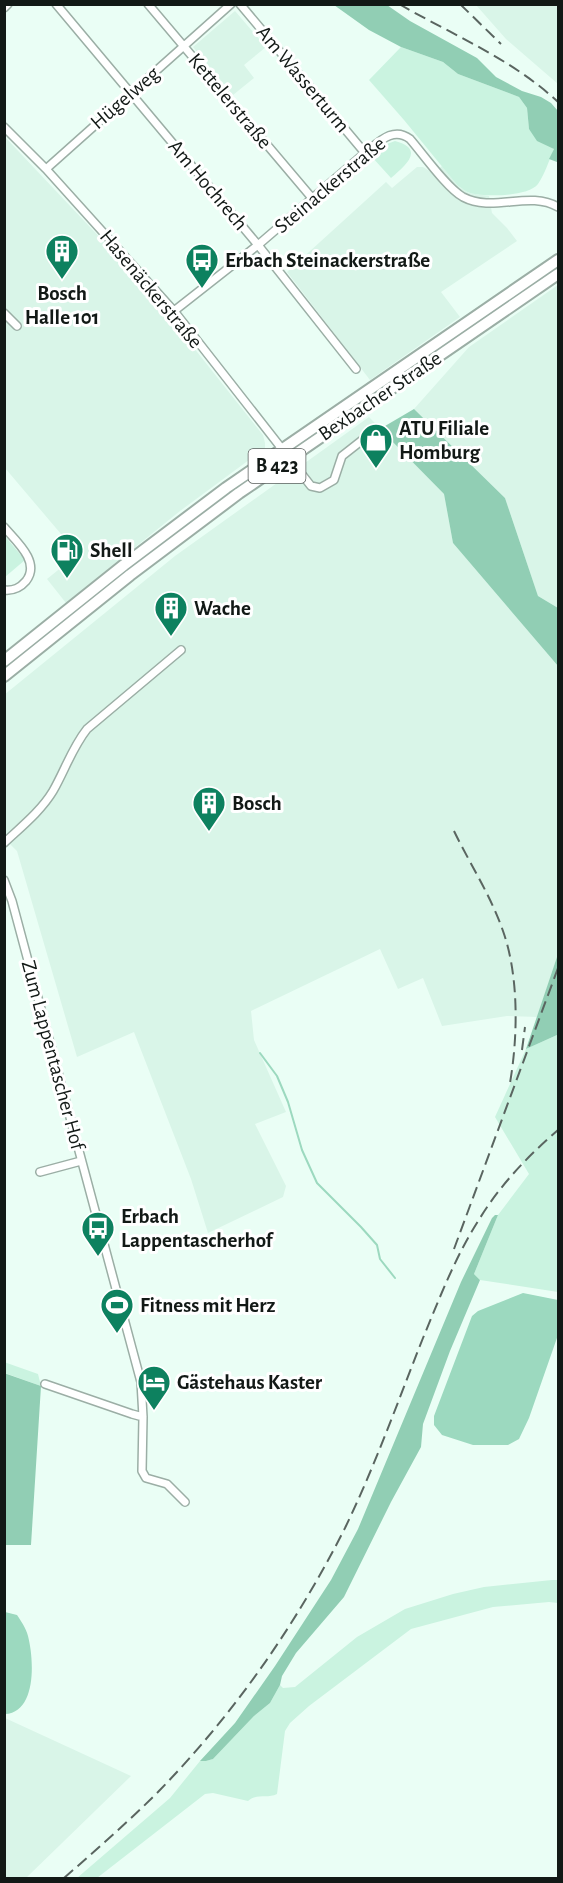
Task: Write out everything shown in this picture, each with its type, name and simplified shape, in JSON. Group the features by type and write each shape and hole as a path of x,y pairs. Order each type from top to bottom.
{"main road":[{"name":"Bexbacher Straße","path":"6,673 239,493 285,454 558,260"},
{"name":"Bexbacher Straße","path":"4,661 124,565 226,488 285,454 558,274"}],"street":[{"path":"4,8 8,4"},
{"name":"Am Hochrech","path":"56,4 258,245 356,369"},
{"name":"Kettelerstraße","path":"148,4 312,198"},
{"name":"Hügelweg","path":"46,169 231,4"},
{"name":"Am Wasserturm","path":"240,4 366,153"},
{"name":"Hasenäckerstraße","path":"4,127 46,169 174,311 311,486 320,488 334,480 342,456 370,434"},
{"name":"Steinackerstraße","path":"174,311 258,245 366,153 394,133 404,134 410,138 449,185 463,197 493,203 544,201 558,207"},
{"path":"4,313 18,326"},
{"path":"4,527 26,554 30,565 30,573 25,583 15,590 4,590"},
{"path":"4,843 53,792 77,742 87,729 181,650"},
{"name":"Zum Lappentascher Hof","path":"4,880 12,901 141,1382 143,1476 167,1484 185,1502"},
{"name":"Zum Lappentascher Hof","path":"40,1172 81,1161"},
{"path":"45,1384 143,1417"}],"shaded area":[{"path":"334,5 387,5 410,21 477,58 496,77 551,103 558,111 557,162 549,159 554,149 537,141 529,129 527,108 519,97 458,74 443,62 401,47 369,30"},
{"path":"476,5 558,5 558,84 506,39"},
{"path":"235,11 266,47 244,65 254,78 233,95 193,47"},
{"path":"401,47 443,62 458,74 519,97 527,108 529,129 554,149 538,184 516,194 495,195 470,193 458,186 369,80"},
{"path":"4,136 140,280 263,435 265,443 265,448 180,511 66,603 47,579 78,554 5,468"},
{"path":"395,141 404,144 411,153 407,163 391,178 372,157 387,144"},
{"path":"442,166 458,186 469,193 489,196 492,213 517,241 441,292 460,317 370,380 287,272 386,182 392,188 417,167 423,167 433,173"},
{"path":"558,285 558,608 538,596 505,498 414,409 469,347"},
{"path":"414,409 505,498 538,596 558,608 558,666 453,543 444,494 384,433 385,426"},
{"path":"369,417 444,494 453,543 558,666 558,954 537,1017 507,1016 442,1026 423,978 398,989 380,949 251,1011 254,1040 286,1112 255,1124 286,1186 283,1197 208,1233 191,1179 134,1032 77,1057 17,851 5,839 4,695 175,556"},
{"path":"4,535 25,560 5,577 4,577"},
{"path":"558,954 558,1049 557,1035 526,1049"},
{"path":"557,1035 558,1292 480,1280 474,1274 498,1215 529,1174 495,1117 526,1049"},
{"path":"495,1215 498,1215 474,1274 480,1280 423,1424 421,1447 344,1597 296,1653 282,1676 280,1685 270,1703 254,1716 213,1759 200,1761 235,1723 331,1580 358,1529 461,1282"},
{"path":"523,1293 558,1300 558,1335 529,1418 519,1439 508,1445 473,1445 442,1435 434,1425 434,1416 472,1316 478,1311"},
{"path":"4,1362 38,1374 41,1386 5,1373"},
{"path":"4,1373 41,1386 31,1545 5,1545"},
{"path":"558,1580 558,1603 493,1607 411,1629 309,1706 290,1723 285,1731 277,1794 255,1797 248,1801 213,1793 205,1794 97,1878 77,1878 170,1798 200,1761 213,1759 254,1716 270,1703 280,1685 283,1688 295,1687 357,1637 405,1609 484,1587"},
{"path":"5,1612 17,1615 26,1630 32,1670 28,1695 23,1704 15,1711 5,1714"},
{"path":"5,1718 131,1776 26,1878 5,1878"}],"waterway":[{"path":"260,1053 277,1076 288,1102 302,1150 317,1183 377,1245 380,1259 395,1278"}],"railway":[{"path":"399,4 502,60 558,102"},
{"path":"460,4 501,44"},
{"path":"454,831 493,905 508,949 516,1006 515,1046 510,1083"},
{"path":"454,1249 558,968"},
{"path":"522,1050 525,1027"},
{"path":"64,1878 135,1814 186,1762 238,1700 284,1634 326,1564 356,1505 449,1276 471,1232 506,1182 558,1130"}],"place":[{"name":"Bosch Halle 101","path":"62,280"},
{"name":"Erbach Steinackerstraße","path":"202,289"},
{"name":"ATU Filiale Homburg","path":"376,469"},
{"name":"Shell","path":"67,579"},
{"name":"Wache","path":"171,637"},
{"name":"Bosch","path":"209,832"},
{"name":"Erbach Lappentascherhof","path":"98,1257"},
{"name":"Fitness mit Herz","path":"117,1334"},
{"name":"Gästehaus Kaster","path":"154,1411"}]}
